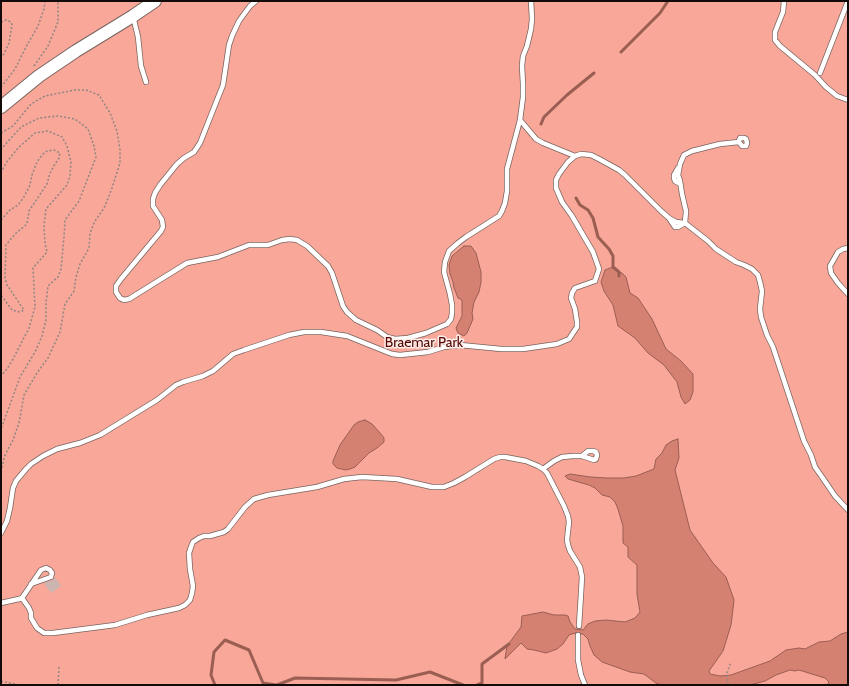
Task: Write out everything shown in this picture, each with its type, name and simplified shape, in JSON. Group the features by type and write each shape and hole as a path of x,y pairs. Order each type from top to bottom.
{"street":[{"path":"1,107 39,76 155,1"}],"lane":[{"path":"256,1 250,6 239,21 232,36 229,45 223,85 200,143 194,152 177,164 155,192 153,206 162,220 163,227 118,282 116,292 120,298 124,300 129,299 187,263 218,257 249,245 268,244 290,239 297,240 308,246 328,266 332,273 343,306 347,312 356,320 377,330 387,337 395,339 408,338 426,333 447,324 451,319 452,313 450,294 444,272 445,262 449,251 458,243 494,220 502,211 507,191 508,169 520,120 523,97 523,56 527,46 532,19 530,1"},
{"path":"784,1 783,12 775,32 775,40 780,46 815,74 826,87 837,96 848,100"},
{"path":"820,73 848,1"},
{"path":"134,16 141,66 146,82"},
{"path":"520,120 536,139 575,156"},
{"path":"685,223 686,210 678,174 684,155 704,148 739,142"},
{"path":"1,533 7,521 13,488 16,481 31,464 57,449 80,443 100,434 157,400 176,385 213,371 233,354 244,350 289,335 304,332 321,332 347,336 387,352 400,355 428,352 444,347 460,345 501,349 523,349 557,344 569,339 577,327 575,309 571,298 572,293 575,288 596,281 599,268 593,252 562,202 556,188 556,180 559,174 568,162 575,156 581,154 599,158 625,175 669,218 675,227 685,223"},
{"path":"685,223 716,249 736,262 752,269 758,275 762,291 760,309 761,317 773,347 775,358 804,441 815,467 835,496 848,510"},
{"path":"848,248 843,248 838,252 830,266 831,273 848,294"},
{"path":"543,470 554,461 562,457 582,456"},
{"path":"22,598 29,608 31,618 37,628 44,633 66,632 118,624 147,615 179,608 190,600 192,593 193,586 189,553 193,542 204,536 224,532 245,507 254,499 344,479 362,477 397,479 432,488 444,487 500,457 526,461 538,466 547,473 556,489 568,516 568,545 580,567 582,577 579,626"},
{"path":"1,603 22,598 31,584"},
{"path":"578,635 578,660 585,685"}],"path":[{"path":"1,87 15,69 38,26 44,10 45,1"},
{"path":"32,68 48,46 58,22 58,1"},
{"path":"1,22 6,20 11,22 12,25 9,43 1,57"},
{"path":"1,133 13,126 31,104 45,96 75,90 86,90 99,95 110,113 120,150 120,162 111,191 104,208 95,221 90,233 89,248 80,264 74,291 65,304 60,332 48,358 24,395 19,423 13,440 5,455 1,471"},
{"path":"1,150 22,127 39,118 58,116 74,119 88,129 96,157 79,202 65,220 61,269 58,277 48,286 46,320 42,336 35,352 20,377 1,429"},
{"path":"1,173 6,163 18,148 35,133 48,131 62,137 68,146 71,162 70,176 67,185 46,209 44,226 47,252 33,268 35,307 30,328 7,369 1,376"},
{"path":"1,220 10,210 18,205 24,197 37,162 42,154 54,150 60,153 60,158 50,173 47,184 29,210 27,224 15,234 6,245 5,278 7,285 24,310 20,312 12,310 1,295"},
{"path":"728,685 726,673 730,662"},
{"path":"58,685 59,668"},
{"path":"1,681 19,685"}],"green space":[{"name":"Braemar Park","path":"1,1 848,1 848,685 1,685"}],"shaded area":[{"path":"464,246 471,246 476,253 481,272 481,282 479,292 474,302 472,313 473,319 467,333 464,336 458,333 456,328 462,316 462,300 458,298 454,288 449,265 452,256"},
{"path":"613,267 626,277 630,293 638,298 652,319 666,349 681,361 693,374 693,392 690,400 685,404 681,397 677,382 664,365 648,353 635,338 618,326 613,305 604,291 601,282 605,270"},
{"path":"365,420 372,424 381,434 384,438 384,442 369,453 355,467 346,470 337,468 333,464 333,461 340,445 354,425"},
{"path":"678,439 679,458 675,470 690,530 713,563 726,577 734,600 731,625 723,651 709,671 710,674 720,676 731,675 770,661 786,650 799,648 805,649 819,642 830,641 841,634 848,632 848,685 827,685 829,682 825,678 799,670 790,670 765,681 750,685 661,685 644,674 630,672 602,662 594,655 588,639 583,634 575,633 569,635 563,644 557,649 546,653 527,649 521,643 505,659 507,646 521,627 522,616 543,612 554,615 565,615 568,616 575,629 583,630 588,624 595,621 606,620 625,622 635,618 640,612 637,594 637,565 628,557 628,547 623,543 623,526 615,502 610,497 602,495 595,488 568,479 565,476 570,474 590,477 624,478 636,476 654,469 656,459 662,453 666,445"}],"building":[{"path":"55,577 61,586 51,593 44,583 53,580"}],"waterway":[{"path":"621,52 660,13 668,1"},
{"path":"541,124 544,117 567,95 594,73"},
{"path":"576,198 580,205 588,210 593,218 598,237 613,256 613,267 619,272 619,276"},
{"path":"215,685 211,675 214,652 225,640 249,650 263,683 276,685"},
{"path":"477,685 482,683 482,664 509,644"},
{"path":"277,685 295,678 396,680 430,672 463,685"}]}
